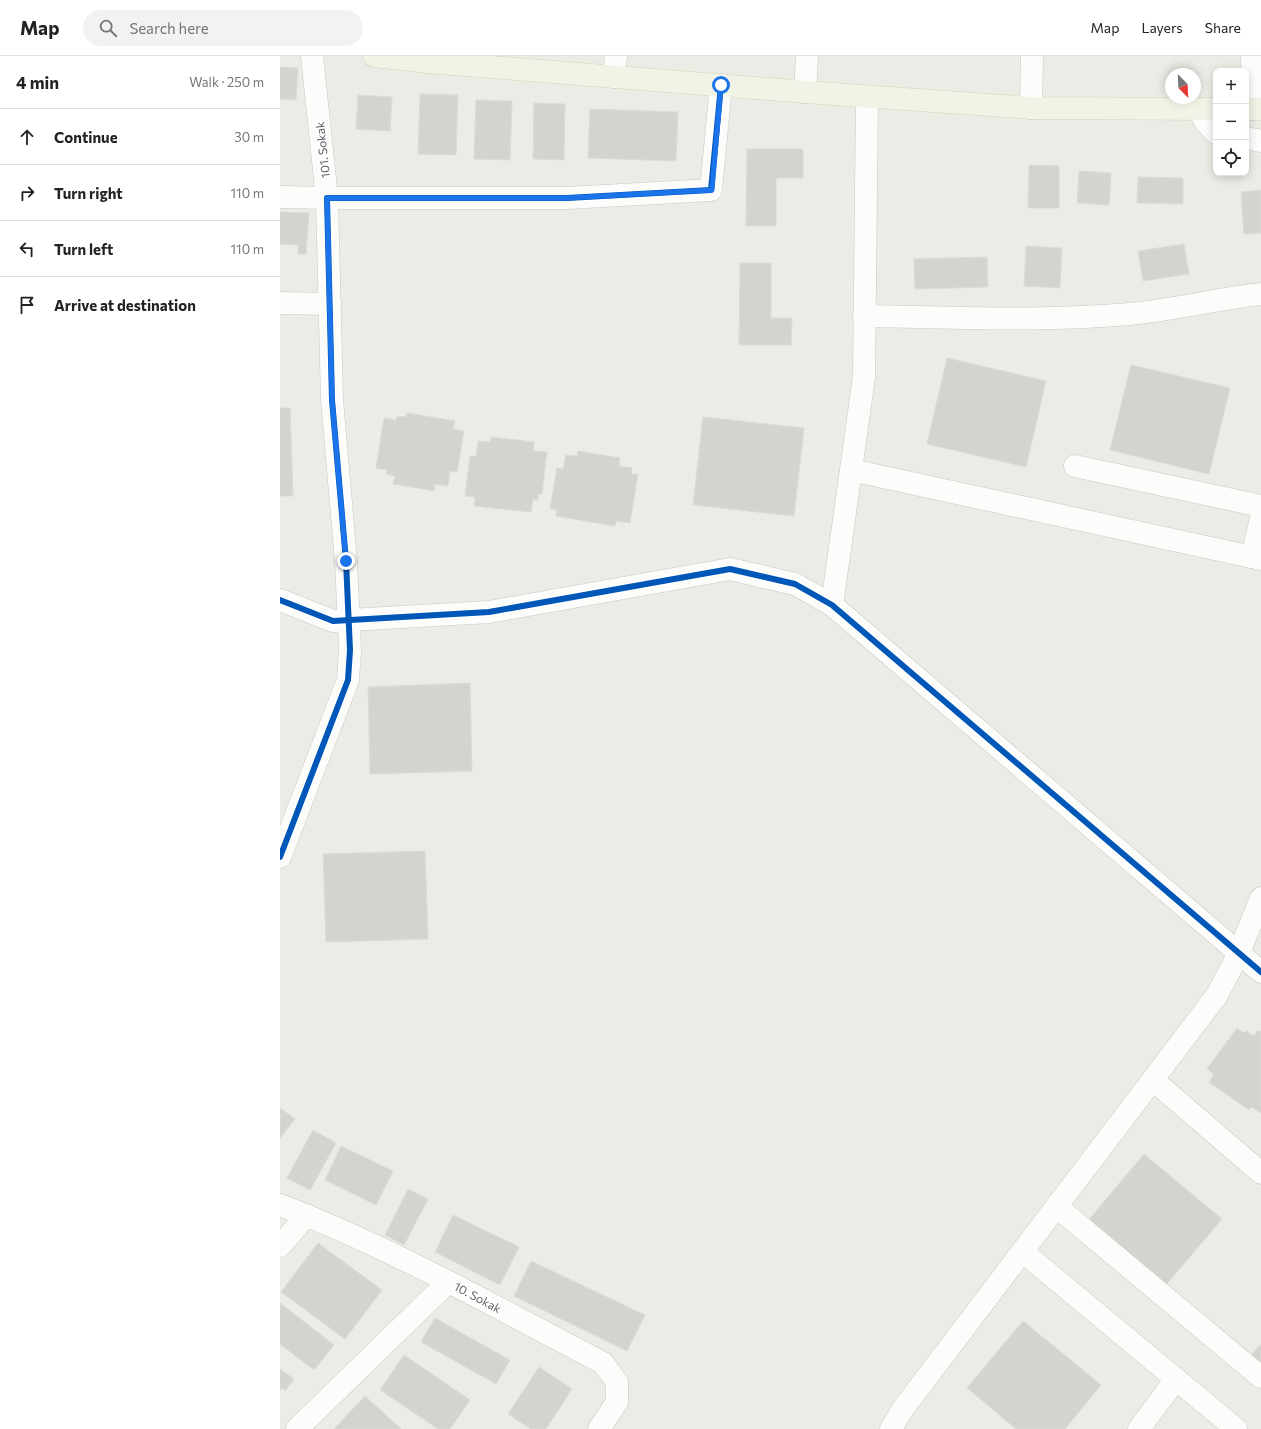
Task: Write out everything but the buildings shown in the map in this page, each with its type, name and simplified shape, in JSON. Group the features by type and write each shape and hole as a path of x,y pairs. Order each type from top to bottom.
{"main road":[{"path":"374,56 615,66 721,85 1031,108 1208,109"}],"street":[{"name":"101. Sokak","path":"280,856 348,680 350,650 346,561 332,400 327,198 312,56"},
{"path":"805,92 807,56"},
{"path":"1031,108 1032,56"},
{"path":"1252,56 1253,109"},
{"path":"280,197 567,198 712,190 721,85"},
{"path":"832,604 864,377 867,97"},
{"path":"1208,109 1205,121 1213,130"},
{"path":"1249,138 1261,140"},
{"path":"864,316 1084,317 1129,314 1261,294"},
{"path":"280,303 330,304"},
{"path":"1075,466 1261,506"},
{"path":"851,470 1256,558 1261,518"},
{"path":"280,600 333,621 489,612 730,569 795,584 832,604 1261,972"},
{"path":"891,1429 902,1410 1217,995 1239,953 1261,898"},
{"path":"1153,1080 1261,1173"},
{"name":"10. Sokak","path":"280,1205 307,1215 448,1282 603,1363 617,1382 617,1402 599,1429"},
{"path":"1057,1207 1261,1377"},
{"path":"280,1246 307,1215"},
{"path":"1023,1252 1236,1429"},
{"path":"297,1429 448,1282"},
{"path":"1139,1429 1176,1379"}],"cycle path":[{"path":"280,857 348,680 350,650 346,561 332,400 327,198 567,198 711,190 721,85"},
{"path":"280,600 333,621 489,612 730,569 795,584 832,605 1261,972"}],"route":[{"path":"346,561 332,400 327,198 567,198 712,190 721,85"}]}
